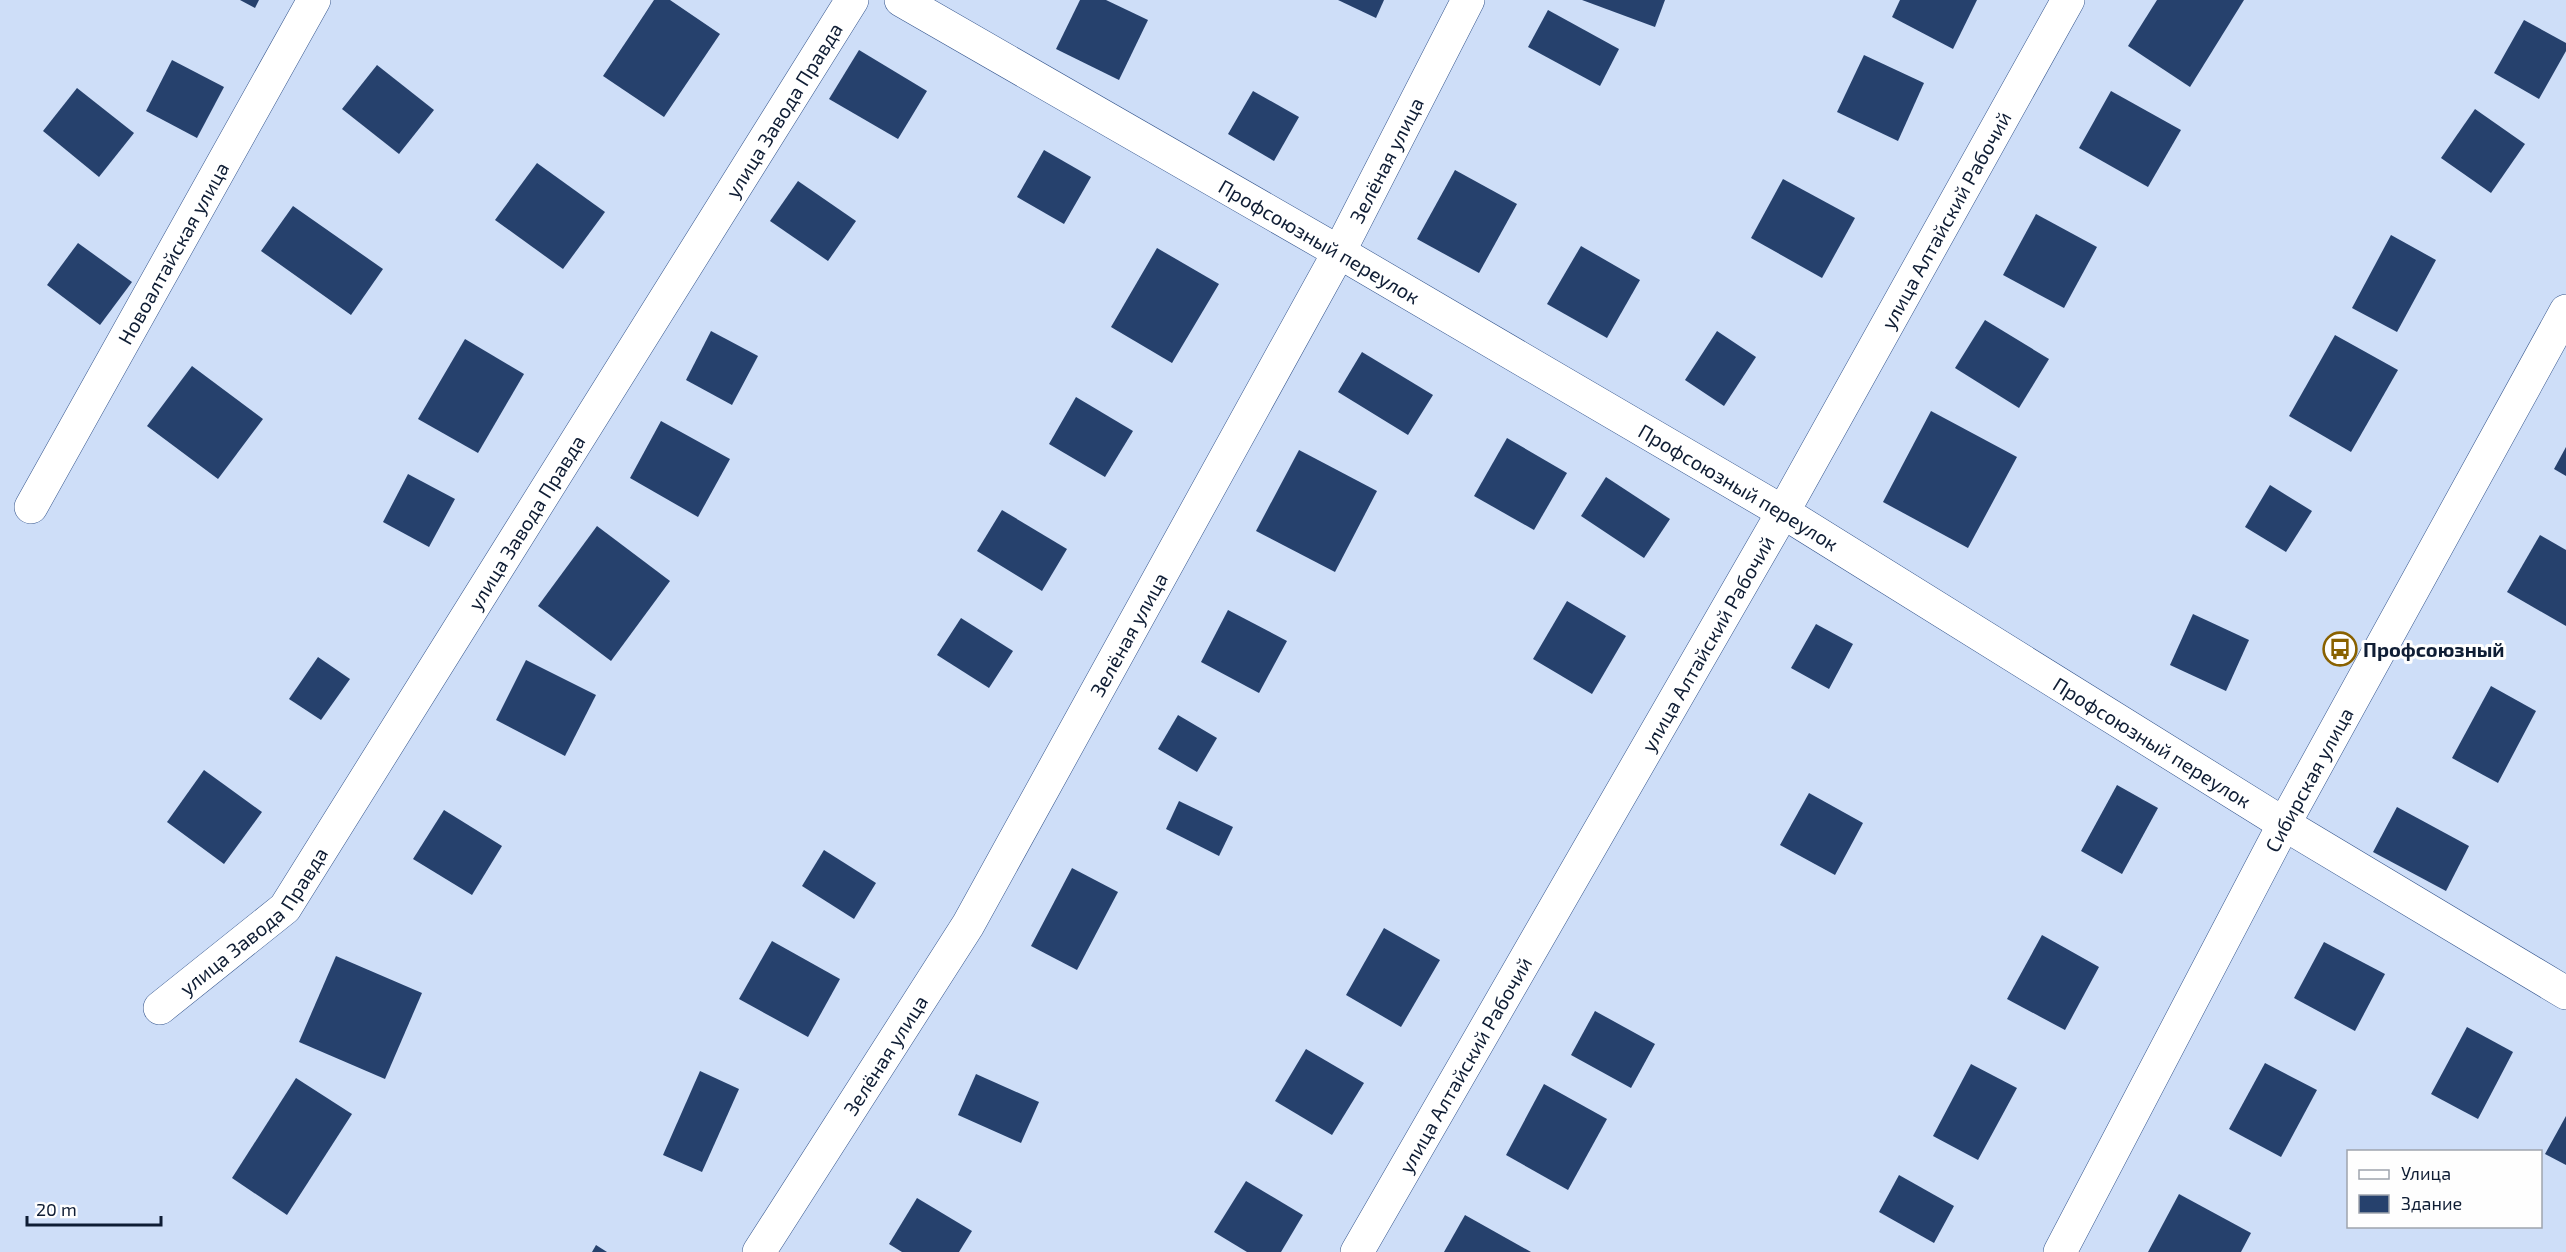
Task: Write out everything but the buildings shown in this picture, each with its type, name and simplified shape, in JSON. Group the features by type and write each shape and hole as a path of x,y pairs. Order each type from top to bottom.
{"street":[{"name":"Новоалтайская улица","path":"31,507 314,0"},
{"name":"улица Завода Правда","path":"160,1008 285,908 852,0"},
{"name":"Профсоюзный переулок","path":"901,0 1339,252 1783,512 2284,824 2566,993"},
{"name":"Зелёная улица","path":"759,1252 968,925 1339,252 1468,0"},
{"name":"улица Алтайский Рабочий","path":"1357,1252 1783,512 2068,0"},
{"name":"Сибирская улица","path":"2060,1252 2284,824 2566,311"}],"place":[{"name":"Профсоюзный","path":"2340,649"}]}
